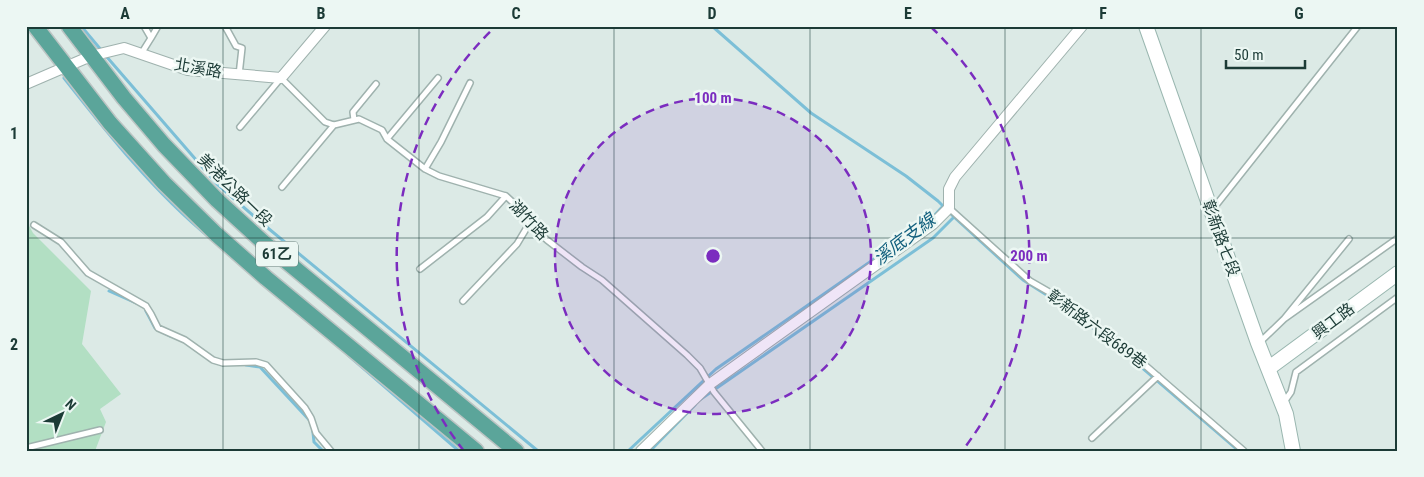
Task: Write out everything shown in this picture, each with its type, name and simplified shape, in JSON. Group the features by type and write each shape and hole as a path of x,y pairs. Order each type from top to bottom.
{"main road":[{"name":"61乙","path":"36,26 116,130 164,183 216,234 266,278 476,451"},
{"name":"美港公路一段","path":"69,26 91,56 164,145 217,200 270,248 516,451"}],"street":[{"path":"281,78 325,26"},
{"path":"641,451 710,384 933,224 949,208 949,189 955,177 1082,26"},
{"name":"彰新路七段","path":"1146,26 1258,343 1283,405 1293,451"},
{"name":"北溪路","path":"26,84 91,56 124,48 188,70 281,78"},
{"name":"興工路","path":"1269,368 1398,273"}],"lane":[{"path":"144,26 151,38"},
{"path":"142,54 158,26"},
{"path":"225,26 236,46 242,48 239,75"},
{"path":"1211,211 1358,26"},
{"path":"240,127 281,78 325,122 334,125 354,120 353,112 376,84"},
{"path":"387,139 438,78"},
{"path":"425,169 442,142 470,83"},
{"name":"湖竹路","path":"354,120 359,119 382,130 387,139 425,169 440,176 506,196 519,208 529,224 582,267 602,280 680,348 700,368 714,392 762,451"},
{"path":"282,186 334,125"},
{"path":"420,269 487,217 506,196"},
{"name":"彰新路六段689巷","path":"949,208 1030,281 1063,300 1158,376 1244,451"},
{"path":"463,301 518,244 529,224"},
{"path":"34,225 61,242 88,274 146,306 158,328 185,340 213,360 256,362 266,365 305,408 316,433 330,451"},
{"path":"1258,343 1284,320 1398,238"},
{"path":"1284,320 1349,239"},
{"path":"1283,405 1290,392 1296,372 1398,297"},
{"path":"1092,438 1158,376"},
{"path":"26,448 100,430"}],"green space":[{"path":"26,220 33,233 91,291 82,344 121,394 100,409 106,422 95,451 26,451"}],"waterway":[{"path":"81,26 102,51"},
{"name":"溪底支線","path":"701,399 933,238 954,217 938,201 906,176 811,113 712,26"},
{"path":"106,56 217,184 538,451"},
{"path":"64,78 115,142 151,182 210,238"},
{"path":"933,217 943,206"},
{"path":"954,217 1023,280 1064,306 1118,347 1239,451"},
{"path":"628,451 716,369 900,241"},
{"path":"109,291 136,303"},
{"path":"146,311 155,328 170,336"},
{"path":"348,355 459,451"},
{"path":"246,365 260,367 312,423 314,442 323,451"},
{"name":"溪底支線","path":"650,451 695,405"}]}
